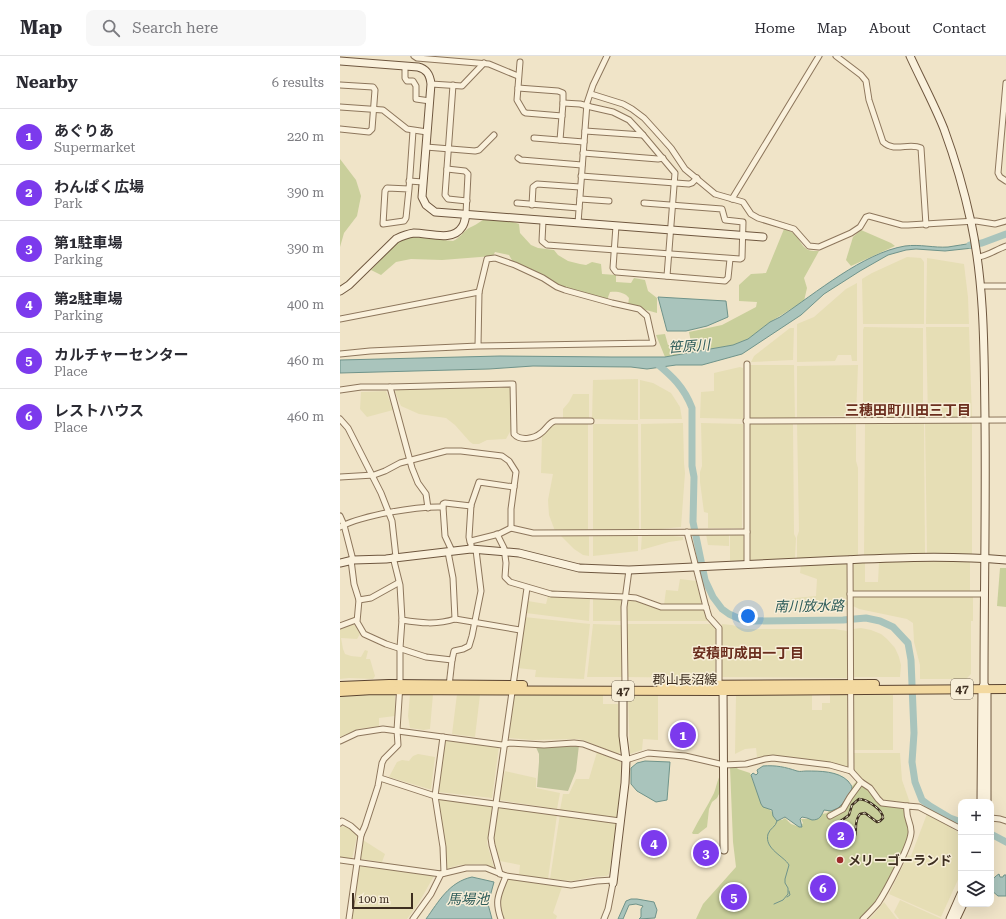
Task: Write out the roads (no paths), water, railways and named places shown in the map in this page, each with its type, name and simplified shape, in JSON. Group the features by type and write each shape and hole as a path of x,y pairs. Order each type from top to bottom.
{"main road":[{"name":"郡山長沼線","path":"984,688 1006,684"},
{"name":"郡山長沼線","path":"340,686 448,688 918,687 1006,689"},
{"name":"郡山長沼線","path":"340,692 400,687"}],"street":[{"path":"414,56 417,58 440,58 484,63 512,75 518,76"},
{"path":"578,223 587,106 593,84 607,56"},
{"path":"732,199 819,56"},
{"path":"836,56 861,75 866,81 869,100 883,142 892,147 917,146 922,148 926,225"},
{"path":"910,56 943,128 954,160 971,221 981,286 985,420 984,688 981,799"},
{"path":"340,61 355,59 424,69 430,76 431,84 423,198 426,205 430,209 439,213 763,237"},
{"path":"520,62 517,102 525,113 562,116"},
{"path":"431,84 453,86 464,85 484,63"},
{"path":"405,66 404,78 413,81 416,85 416,99 430,101"},
{"path":"1006,83 998,173 1000,177 1006,181"},
{"path":"340,85 372,87 375,90 372,129 370,131 340,130"},
{"path":"453,86 445,195 447,199 467,201"},
{"path":"518,88 560,91 564,95 560,140"},
{"path":"591,94 623,104 641,116 671,148 685,169 715,194 743,202 751,214 758,218 794,229 806,244 812,247 819,247 851,233 860,227 868,216 873,216 902,225 926,225 971,221 995,224 1006,221"},
{"path":"563,103 580,104 616,113 629,120 643,134 675,173 668,276"},
{"path":"340,107 384,110 407,129 427,132"},
{"path":"409,189 387,188 385,191 383,224 404,221 406,218 409,189 413,131"},
{"path":"585,131 643,134"},
{"path":"426,147 475,151 479,150 494,135"},
{"path":"534,138 584,142"},
{"path":"583,154 658,159 663,158"},
{"path":"518,158 521,160 582,165"},
{"path":"340,291 396,239 415,233 454,235 459,231 464,225 466,214 468,174 465,171 447,169"},
{"path":"581,176 692,184 697,178"},
{"path":"409,181 423,182"},
{"path":"532,205 533,187 537,184 580,187"},
{"path":"580,199 609,201"},
{"path":"517,203 579,208"},
{"path":"543,221 542,241 545,244 742,258 743,222 725,220 723,211 720,209 644,203"},
{"path":"616,226 613,268 616,272 725,280 728,278 730,258"},
{"path":"977,257 982,257 994,250 1006,246"},
{"path":"340,354 370,351 478,346 653,343 647,316 639,309 565,290 543,278 501,260 492,258 487,259 479,292 478,346"},
{"path":"981,286 1006,286"},
{"path":"340,319 479,292"},
{"path":"747,364 747,564"},
{"path":"340,390 361,387 513,384 514,434 520,438 530,438 540,434 552,422 555,421 591,421"},
{"path":"390,387 417,482 426,494 428,508"},
{"path":"340,419 346,424 372,475 392,524 394,557 400,588 402,620 397,730 398,745 382,763 380,778 366,826 361,835 349,919"},
{"path":"746,421 1006,420"},
{"path":"340,477 372,475 383,472 400,463 451,450 502,456 509,461 515,470 516,475 511,509 511,528"},
{"path":"448,688 452,660 455,651 469,646 481,588 469,537 471,506 479,482 514,487"},
{"path":"455,619 453,578 450,551 445,536 443,504 471,506"},
{"path":"342,526 388,513 411,509 443,507"},
{"path":"340,516 352,560 354,584 359,600 356,620 364,634 382,643 426,658 452,660"},
{"path":"470,542 498,534 511,528 534,533 747,532"},
{"path":"687,532 706,607 710,619 719,628 724,765 724,850"},
{"path":"498,534 503,545 506,564 505,577 510,582 527,588 557,595 636,598 661,607 706,607"},
{"path":"340,563 352,560 386,559 450,551 473,550 533,556 579,568 629,570 850,559 929,557 1006,560"},
{"path":"850,559 851,771"},
{"path":"604,919 608,909 613,881 625,783 626,760 623,736 624,613 629,570"},
{"path":"359,600 371,598 398,583"},
{"path":"500,874 491,841 527,588"},
{"path":"850,594 984,594"},
{"path":"402,620 419,623 446,622 455,619 520,630"},
{"path":"340,626 356,620"},
{"path":"984,688 987,799"},
{"path":"340,741 357,733 383,729 502,745 510,743 544,745 574,743 583,744 626,760 648,753 685,756 724,765 739,765 773,758 830,765 851,771 861,782 870,788 878,800 882,803 918,807 958,827"},
{"path":"413,919 443,874 442,847 435,796 443,737"},
{"path":"380,778 435,796 620,821"},
{"path":"830,816 843,809 861,782"},
{"path":"863,919 878,903 910,841 911,828 906,817 907,806"},
{"path":"994,818 1006,821"},
{"path":"340,823 342,821 351,826 361,835"},
{"path":"340,860 443,874 472,868 486,868 506,876 571,885 597,881 613,881"},
{"path":"501,919 497,903 506,876"},
{"path":"950,919 958,901"},
{"path":"956,919 962,907"}],"water":[{"path":"973,243 973,248 945,251 916,249 888,255 824,294 801,315 742,354 702,365 676,365 647,369 631,367 533,366 489,369 340,373 340,360 500,356 665,357 733,345 748,339 770,322 780,317 856,265 889,250 916,245 948,247"},
{"path":"658,297 726,301 728,317 707,326 686,331 667,331"},
{"path":"645,761 670,762 667,800 656,802 637,791 631,784 631,768 637,763"},
{"path":"763,766 780,767 799,771 834,773 848,781 852,789 838,808 831,811 824,810 820,817 815,820 802,817 800,819 802,827 799,827 785,817 777,821 773,816 772,810 763,807 761,804 751,775 753,773 756,775 758,773 757,770"},
{"path":"999,874 1000,877 1006,875 1006,896 998,896 994,893 995,877"},
{"name":"馬場池","path":"472,877 494,882 488,904 492,919 426,919 445,893 457,883"},
{"path":"631,899 654,902 657,910 655,918 639,919 641,917 641,909 643,906 636,904 629,905 623,919 618,919 626,901"}],"waterway":[{"name":"笹原川","path":"970,245 982,243 1006,234"},
{"name":"南川放水路","path":"655,362 677,382 692,408 692,466 694,477 693,522 705,580 713,597 722,609 740,619 752,621 843,620 866,618 880,621 893,627 908,643 911,660 914,733 912,762 915,782 922,800 950,818 958,821"},
{"path":"774,904 783,900 788,894 785,879 789,865 775,852 769,844 768,839 768,834 777,821"},
{"name":"南川放水路","path":"993,835 1006,842"},
{"path":"787,897 790,895 789,891"}],"railway":[{"path":"859,799 862,799 878,808 883,818 877,822 865,813 860,814 857,818 855,834 851,842 844,846 835,845 829,835 830,831 836,824 849,815 852,805 859,799"}],"place":[{"name":"あぐりあ","path":"683,735"},
{"name":"わんぱく広場","path":"841,835"},
{"name":"第2駐車場","path":"654,843"},
{"name":"第1駐車場","path":"706,853"},
{"name":"メリーゴーランド","path":"840,860"},
{"name":"レストハウス","path":"823,888"},
{"name":"カルチャーセンター","path":"734,897"}],"district":[{"name":"三穂田町川田三丁目","path":"908,410"},
{"name":"安積町成田一丁目","path":"748,653"}]}
